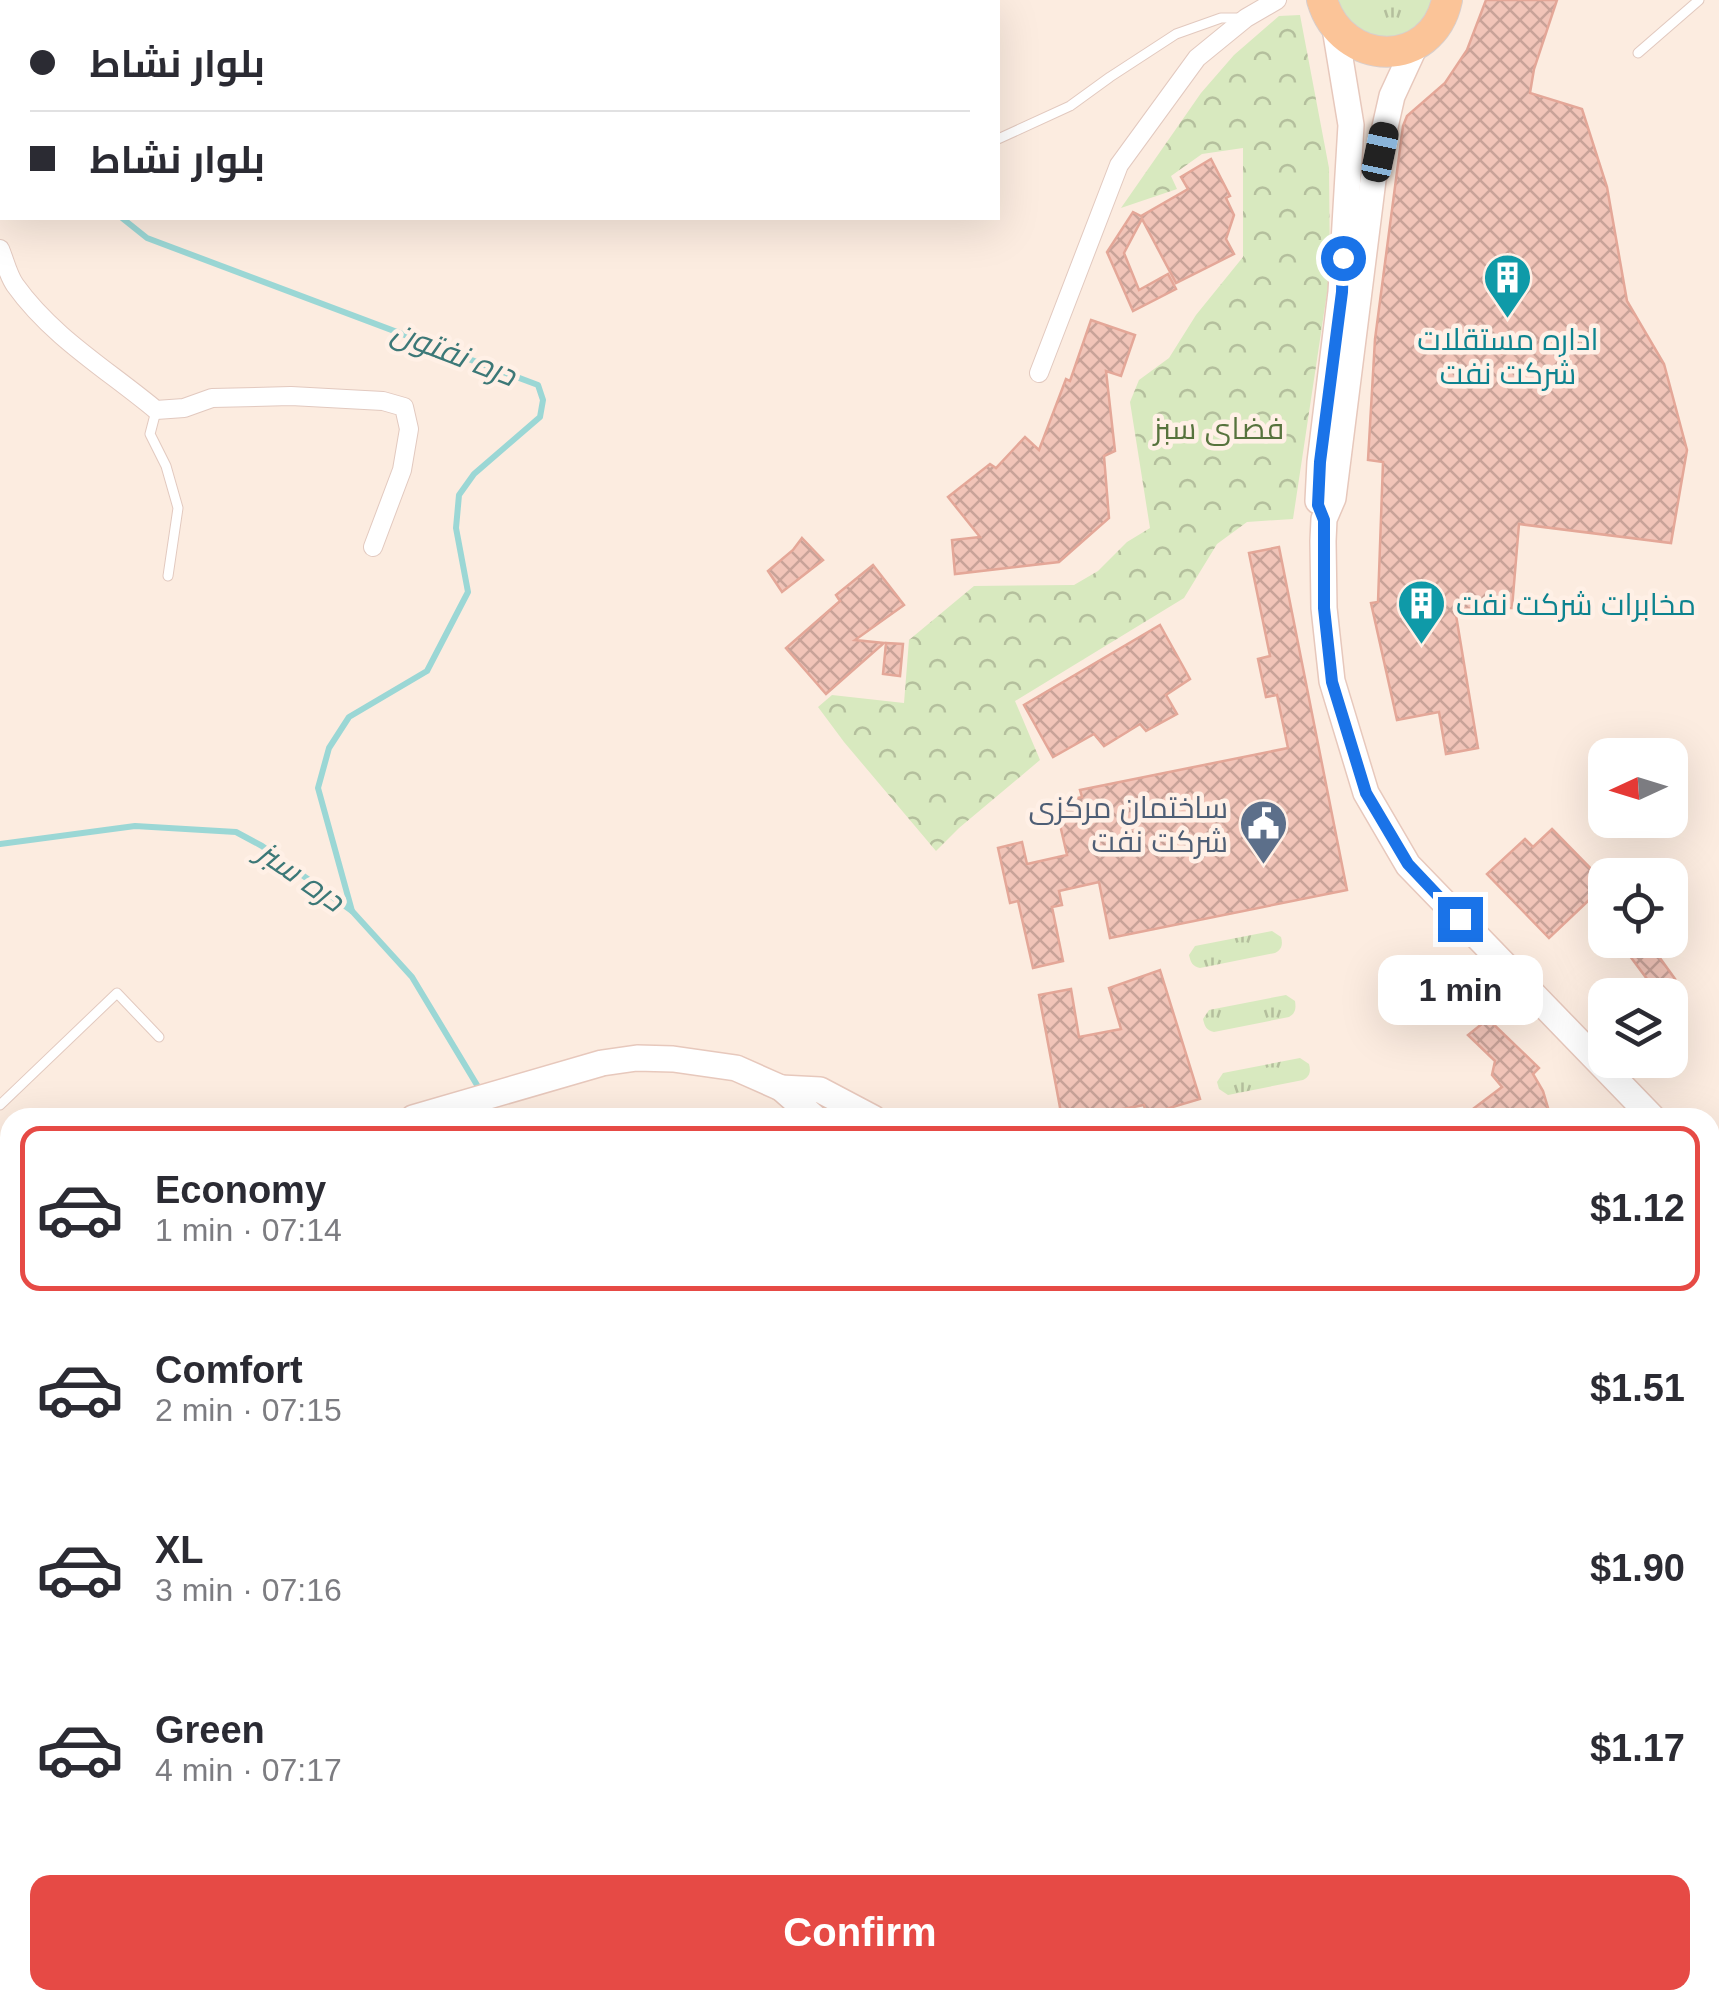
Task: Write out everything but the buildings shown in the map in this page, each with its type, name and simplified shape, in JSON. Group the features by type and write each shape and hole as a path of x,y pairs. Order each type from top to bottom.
{"main road":[{"path":"1329,14 1358,46 1383,52 1400,50 1432,32 1447,0"},
{"path":"1329,14 1351,125 1342,292 1318,505 1324,520 1324,608 1332,682 1366,793 1408,864 1643,1108"},
{"path":"1324,520 1333,498 1374,180 1392,96 1416,44"},
{"path":"444,1108 602,1063 637,1058 736,1068 780,1088 803,1108"},
{"path":"780,1088 820,1090 854,1108"}],"street":[{"path":"1039,373 1119,165 1197,58 1246,18 1278,0"},
{"path":"0,249 13,282 38,313 66,341 156,410 184,408 212,398 291,396 384,401 404,407 409,430 402,470 373,547"}],"lane":[{"path":"1638,53 1699,0"},
{"path":"1000,138 1070,106 1176,34 1220,18 1246,18"},
{"path":"156,410 150,434 166,466 178,508 168,576"},
{"path":"0,1105 117,993 159,1037"}],"green space":[{"path":"1337,0 1437,0 1433,13 1406,36 1393,36 1356,29"},
{"name":"فضای سبز","path":"1300,15 1329,168 1330,273 1293,519 1247,522 1217,544 1184,598 1015,701 1040,760 936,851 818,707 832,695 904,703 909,640 974,586 1074,585 1098,571 1127,542 1150,528 1130,402 1139,380 1169,358 1196,315 1243,257 1243,148 1202,154 1171,176 1177,189 1121,208 1201,93 1234,55 1279,16"},
{"path":"1272,931 1282,940 1275,953 1200,968 1190,960 1195,946"},
{"path":"1286,995 1295,1001 1295,1010 1289,1017 1214,1032 1204,1024 1209,1010"},
{"path":"1300,1058 1310,1067 1303,1080 1228,1095 1219,1089 1217,1082 1223,1073"}],"waterway":[{"name":"دره نفتون","path":"124,220 147,238 538,385 543,400 540,417 474,474 459,495 456,528 468,592 427,671 349,717 329,748 318,788 352,911"},
{"name":"دره سبز","path":"0,844 135,826 236,832 262,846 352,911 412,977 480,1090"}],"place":[{"name":"اداره مستقلات شرکت نفت","path":"1508,320"},
{"name":"مخابرات شرکت نفت","path":"1421,646"},
{"name":"ساختمان مرکزی شرکت نفت","path":"1263,866"}],"route":[{"path":"1343,258 1318,505 1324,520 1324,608 1332,682 1366,793 1408,864 1460,919"}]}
